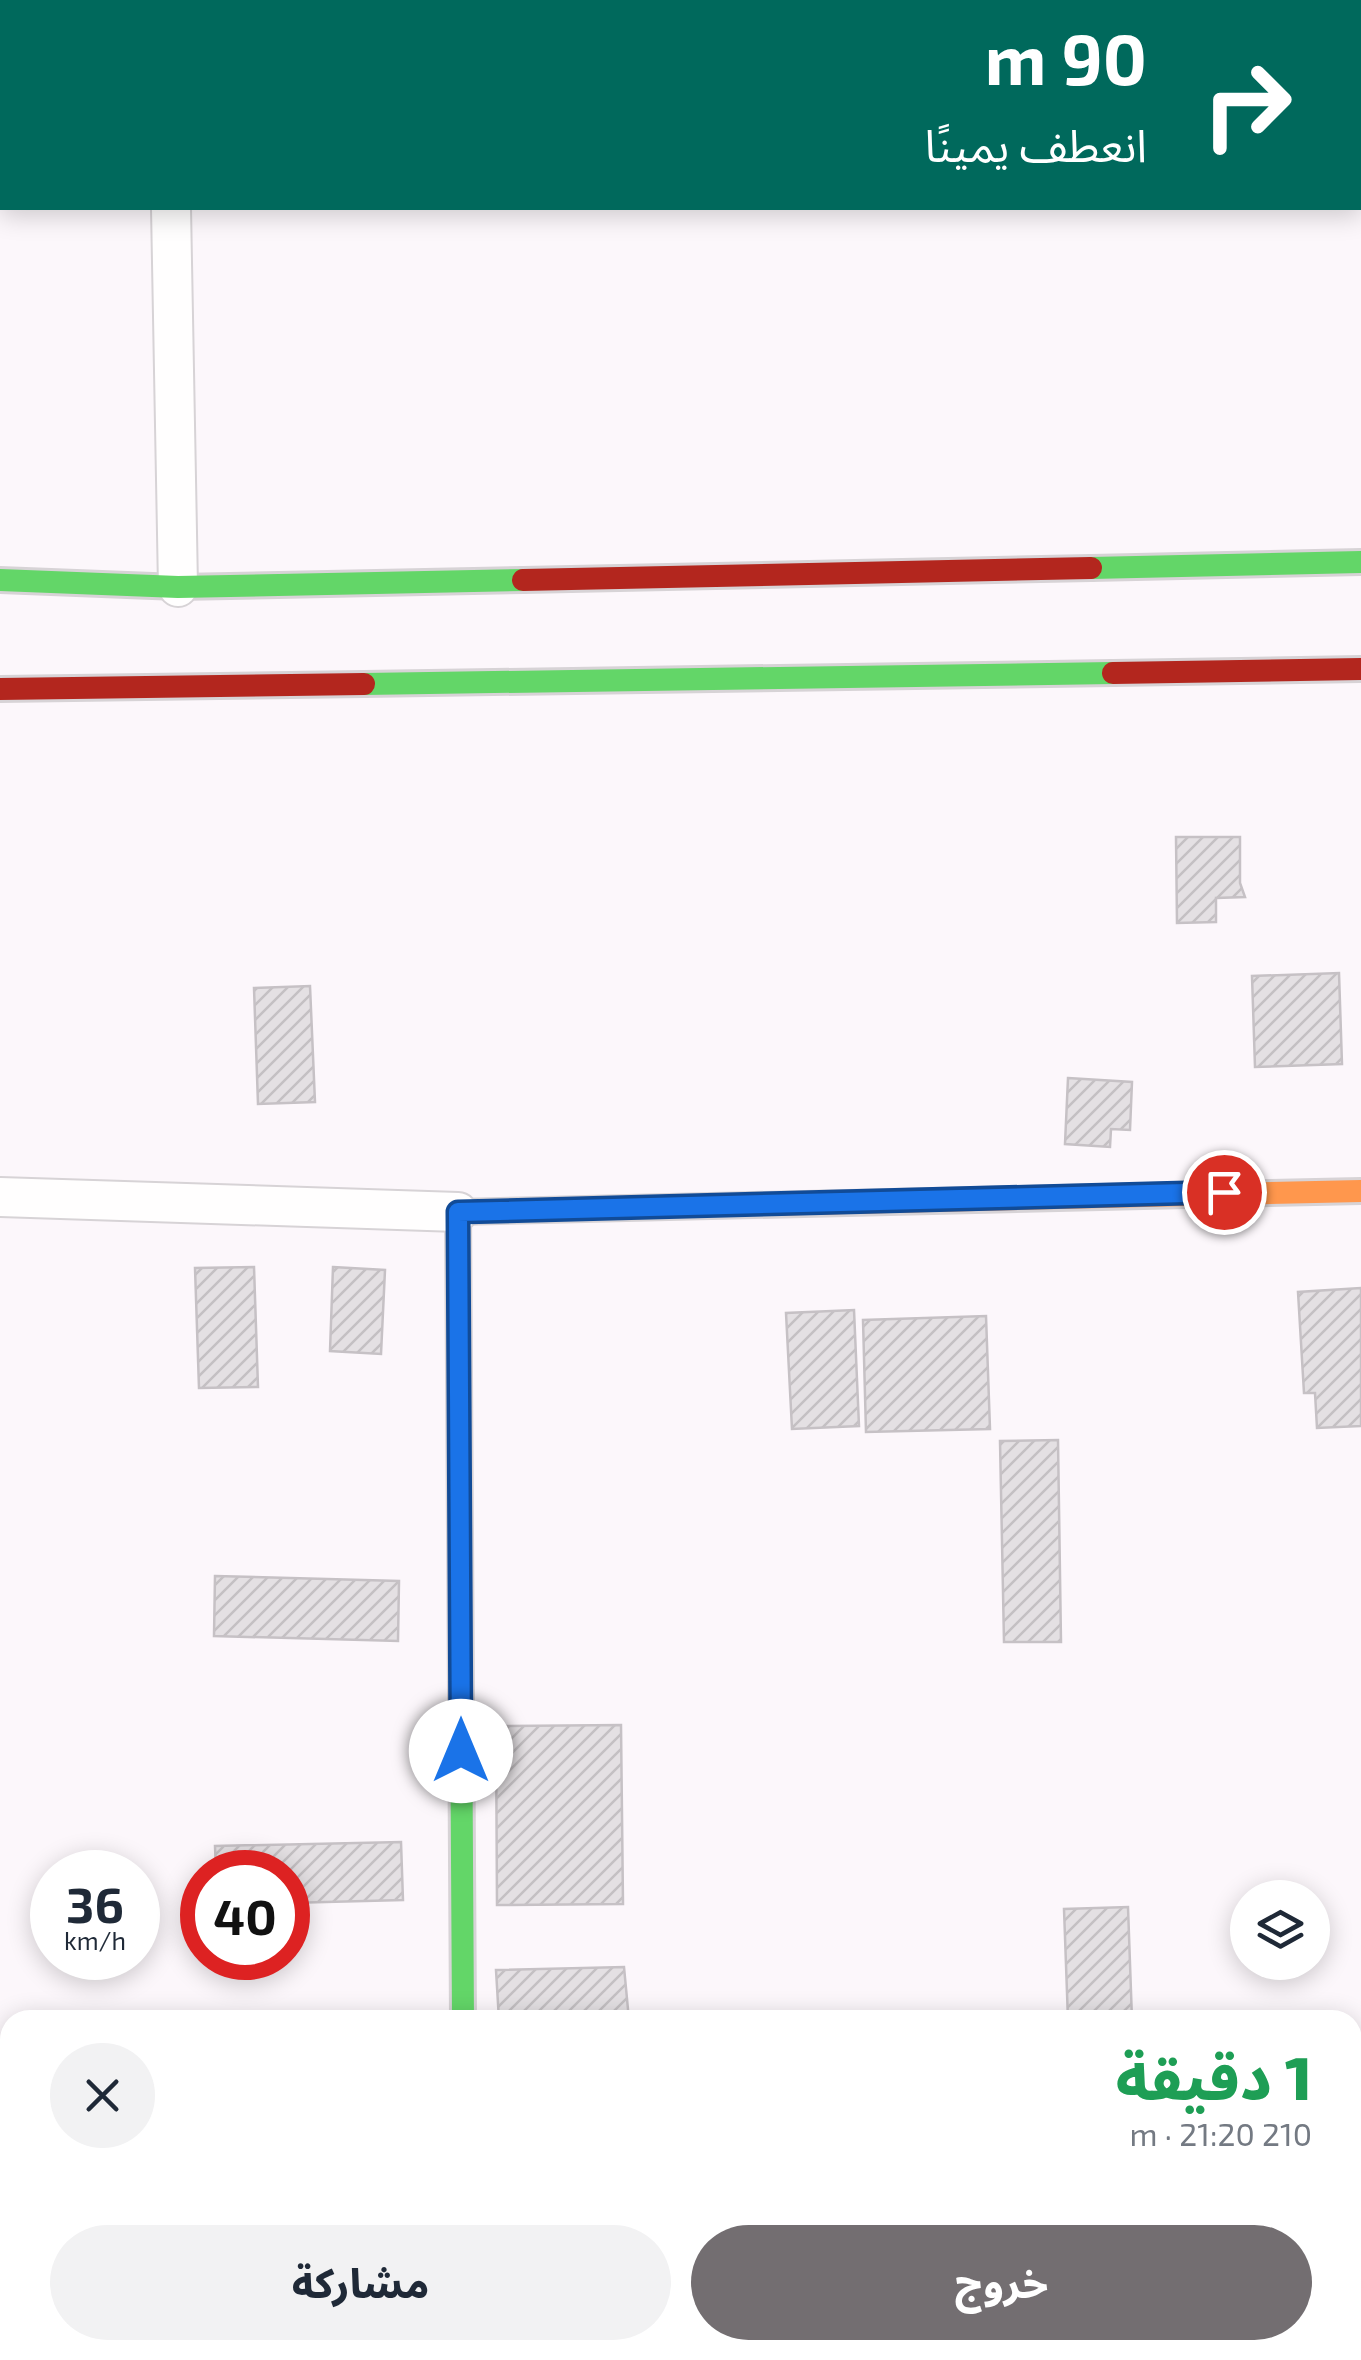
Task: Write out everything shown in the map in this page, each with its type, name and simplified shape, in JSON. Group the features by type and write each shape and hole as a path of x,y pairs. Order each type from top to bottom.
{"main road":[{"path":"0,580 178,587 1361,562"},
{"path":"0,688 1361,669"},
{"path":"463,2010 458,1212 1361,1191"}],"street":[{"path":"171,210 178,587"},
{"path":"0,1197 458,1212"}],"building":[{"path":"1176,837 1240,837 1240,883 1245,897 1216,898 1216,922 1177,923"},
{"path":"1339,973 1342,1064 1255,1067 1252,976"},
{"path":"310,986 315,1102 258,1104 254,988"},
{"path":"1068,1078 1132,1082 1130,1130 1111,1129 1110,1147 1065,1144"},
{"path":"254,1267 258,1387 199,1388 195,1268"},
{"path":"333,1267 385,1270 381,1354 330,1351"},
{"path":"1361,1288 1361,1426 1317,1428 1315,1393 1304,1393 1298,1292"},
{"path":"854,1310 859,1426 792,1429 786,1313"},
{"path":"986,1316 990,1429 866,1432 863,1320"},
{"path":"1058,1440 1061,1642 1004,1642 1000,1441"},
{"path":"215,1576 399,1581 398,1641 214,1636"},
{"path":"621,1725 623,1904 497,1905 496,1726"},
{"path":"401,1842 403,1900 310,1902 310,1850 215,1850 215,1846"},
{"path":"1128,1907 1132,2010 1068,2010 1064,1909"},
{"path":"624,1967 628,2010 498,2010 496,1970"}],"traffic: fast":[{"path":"1091,568 1361,562"},
{"path":"0,580 178,587 523,580"},
{"path":"364,684 1113,673"},
{"path":"463,2010 458,1212 543,1210"}],"traffic: slow":[{"path":"543,1210 1361,1191"}],"traffic: jam":[{"path":"523,580 1091,568"},
{"path":"1113,673 1361,669"},
{"path":"0,689 364,684"}],"route":[{"path":"461,1751 458,1212 1224,1192"}]}
